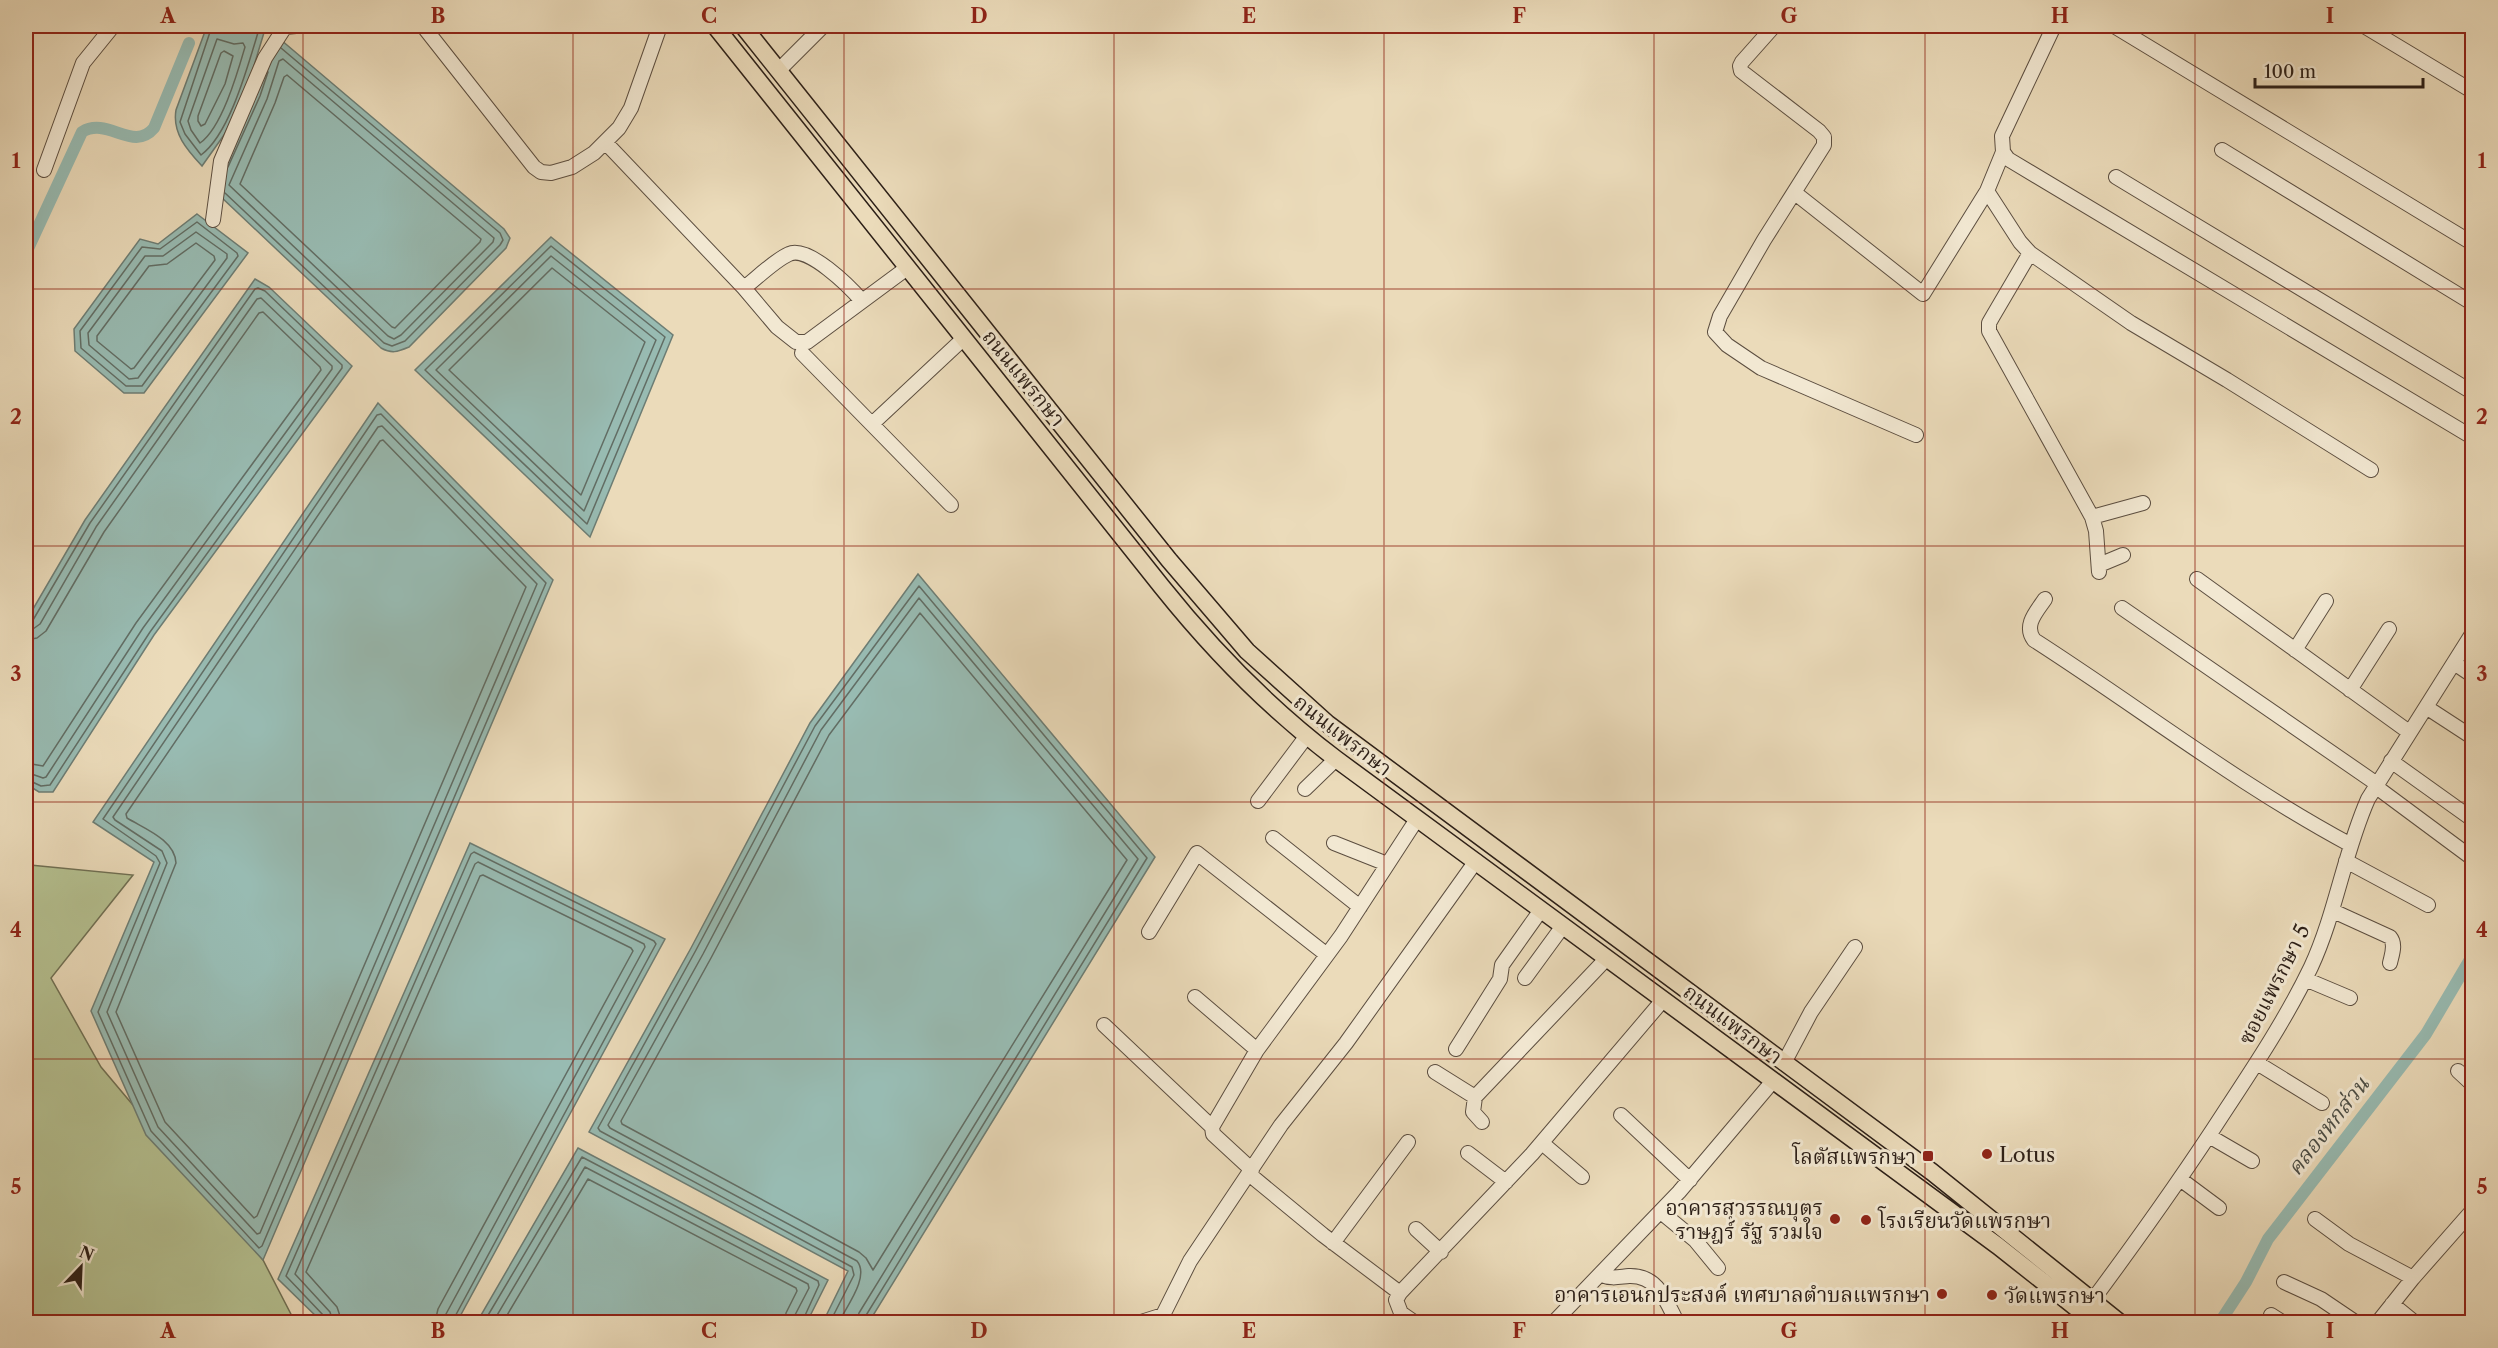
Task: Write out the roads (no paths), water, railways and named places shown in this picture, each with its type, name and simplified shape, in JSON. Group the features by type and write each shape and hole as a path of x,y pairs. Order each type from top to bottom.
{"main road":[{"name":"ถนนแพรกษา","path":"715,26 1187,618 1260,696 1306,737 1998,1246 2094,1323"},
{"name":"ถนนแพรกษา","path":"743,26 1169,560 1231,634 1265,669 1359,749 1932,1172 2120,1323"},
{"path":"889,245 906,231"}],"street":[{"path":"44,170 83,63 113,26"},
{"path":"213,220 221,161 265,58 285,27 296,26"},
{"path":"423,26 534,167 541,172 551,173 572,167 594,153 619,128 631,108 660,26"},
{"path":"779,70 823,26"},
{"path":"1774,26 1740,66 1741,71 1824,136 1824,145 1764,240 1720,316 1715,332 1727,345 1761,368 1916,435"},
{"path":"1795,193 1923,294 1987,191 2003,152 2002,136 2054,26"},
{"path":"2114,26 2472,243"},
{"path":"2364,26 2472,91"},
{"path":"604,142 744,288 777,327 796,342 807,342 907,268"},
{"path":"2222,150 2472,303"},
{"path":"2003,152 2015,163 2472,437"},
{"path":"2116,177 2472,392"},
{"path":"1987,191 2030,254 2131,323 2371,470"},
{"path":"744,288 790,253 801,252 843,280 862,301"},
{"path":"2030,254 1989,323 1989,331 2096,515 2099,569 2123,555"},
{"path":"872,424 963,339"},
{"path":"802,353 951,505"},
{"path":"2096,515 2142,503"},
{"path":"2196,579 2409,732"},
{"path":"2045,599 2029,627 2034,640 2228,772 2297,816 2351,845"},
{"path":"2295,650 2326,601"},
{"path":"2122,608 2376,785 2472,858"},
{"path":"2350,690 2389,630"},
{"name":"ซอยแพรกษา 5","path":"2092,1301 2209,1136 2257,1063 2305,979 2332,911 2358,820 2376,785 2472,634"},
{"path":"2454,663 2472,675"},
{"path":"2426,707 2472,737"},
{"path":"1258,801 1306,737"},
{"path":"1305,789 1336,759"},
{"path":"2391,761 2472,819"},
{"path":"1400,1293 1333,1243 1250,1172 1213,1134 1212,1127 1257,1050 1327,955 1417,819"},
{"path":"1272,838 1360,907"},
{"path":"1334,843 1388,864"},
{"path":"1149,932 1197,853 1327,955"},
{"path":"1141,1323 1162,1315 1184,1270 1281,1125 1353,1034 1476,861"},
{"path":"2346,861 2428,905"},
{"path":"1455,1049 1500,980 1502,965 1541,910"},
{"path":"2332,911 2390,937 2394,941 2390,963"},
{"path":"1525,978 1563,926"},
{"path":"1785,1063 1812,1012 1855,947"},
{"path":"1482,1122 1473,1112 1475,1097 1607,958"},
{"path":"2305,979 2350,998"},
{"path":"1195,997 1257,1050"},
{"path":"1413,1323 1399,1308 1396,1300 1400,1293 1542,1143 1663,1000"},
{"path":"1104,1025 1212,1127"},
{"path":"2257,1063 2322,1103"},
{"path":"2458,1071 2472,1084"},
{"path":"1436,1072 1475,1097"},
{"path":"1554,1323 1690,1180 1773,1082"},
{"path":"1621,1115 1690,1180"},
{"path":"2209,1136 2252,1161"},
{"path":"1333,1243 1408,1142"},
{"path":"1542,1143 1582,1177"},
{"path":"1468,1153 1506,1182"},
{"path":"2180,1179 2219,1208"},
{"path":"2378,1323 2413,1278 2472,1211"},
{"path":"1660,1212 1695,1240 1718,1268"},
{"path":"2315,1219 2349,1244 2413,1278"},
{"path":"1416,1229 1441,1252"},
{"path":"1601,1275 1610,1278 1638,1276 1648,1278 1655,1283 1677,1323"},
{"path":"2284,1282 2321,1299 2355,1323"},
{"path":"2392,1304 2414,1323"}],"water":[{"path":"207,26 237,31 239,26 266,26 246,92 224,135 202,166 182,141 175,118"},
{"path":"274,34 504,229 510,238 506,248 409,347 395,352 381,348 219,195 213,184"},
{"path":"197,214 248,253 144,393 124,393 75,351 74,329 140,239 158,244"},
{"path":"551,237 673,335 590,537 415,370"},
{"path":"255,279 269,287 352,366 154,635 53,792 39,792 26,784 26,621 85,520"},
{"path":"378,403 553,580 263,1260 146,1135 91,1011 154,862 93,822"},
{"path":"918,574 1155,857 869,1322 823,1322 848,1271 589,1132 691,948 810,723"},
{"path":"470,843 665,939 458,1320 322,1322 278,1279"},
{"path":"578,1148 828,1280 807,1322 477,1322"}],"waterway":[{"path":"26,253 82,132 92,128 101,128 129,136 146,135 154,128 189,43"},
{"name":"คลองหกส่วน","path":"2220,1322 2246,1282 2268,1239 2426,1034 2472,956"}],"place":[{"name":"Lotus","path":"1987,1154"},
{"name":"โลตัสแพรกษา","path":"1928,1156"},
{"name":"อาคารสุวรรณบุตร ราษฎร์ รัฐ รวมใจ","path":"1835,1219"},
{"name":"โรงเรียนวัดแพรกษา","path":"1866,1220"},
{"name":"อาคารเอนกประสงค์ เทศบาลตำบลแพรกษา","path":"1942,1294"},
{"name":"วัดแพรกษา","path":"1992,1295"}]}
